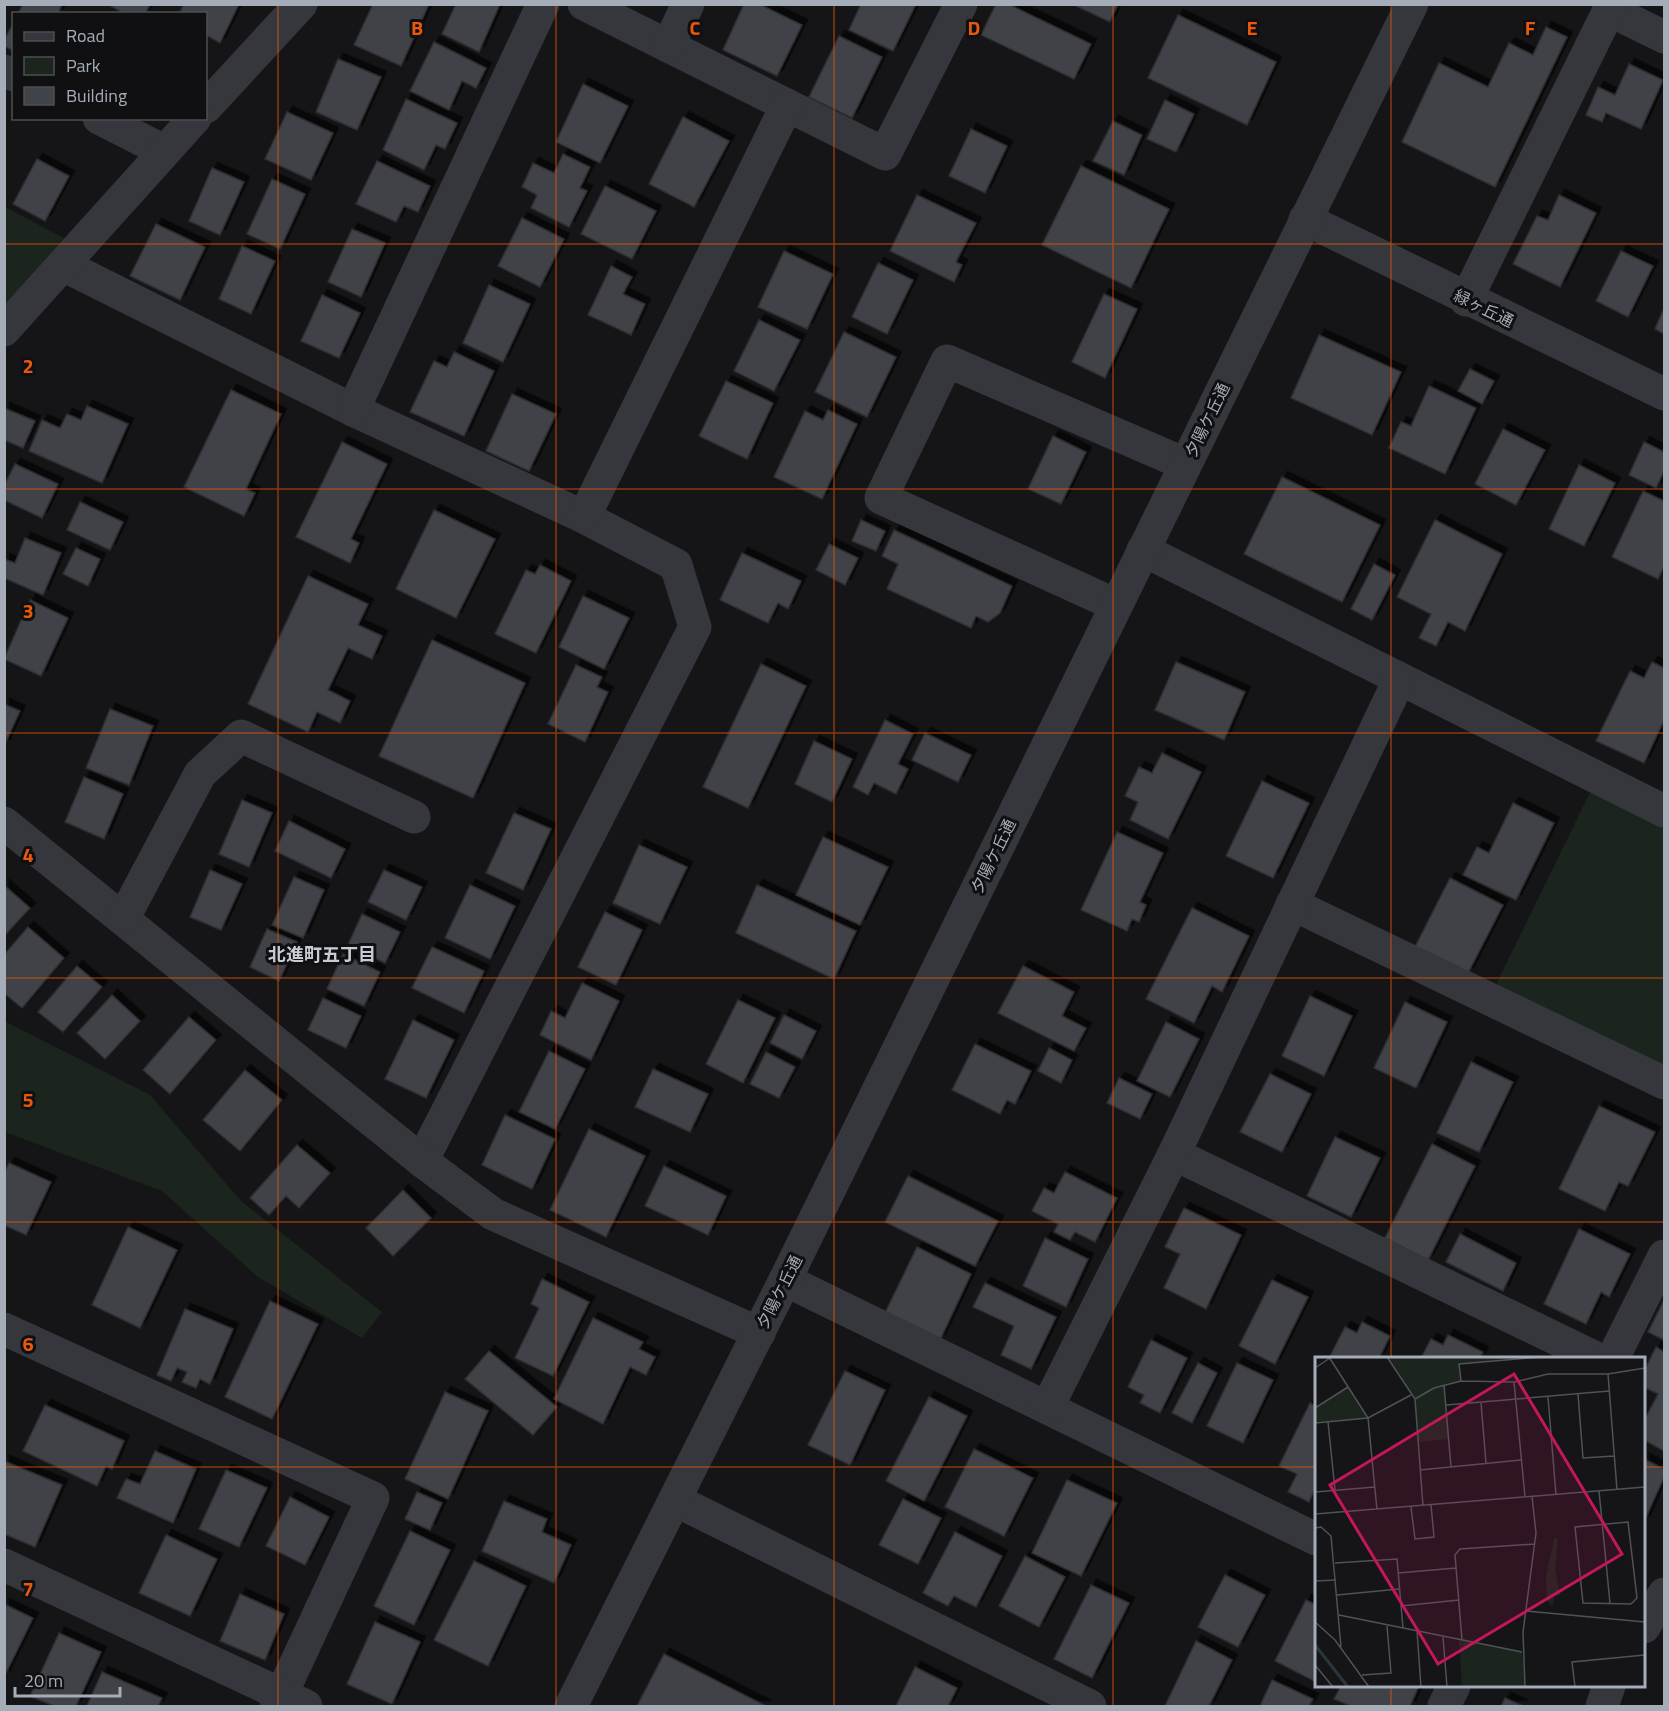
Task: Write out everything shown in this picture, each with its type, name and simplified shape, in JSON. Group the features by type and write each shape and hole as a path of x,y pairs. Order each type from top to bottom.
{"street":[{"path":"207,106 301,4"},
{"path":"353,410 543,4"},
{"path":"584,4 885,154 961,4"},
{"path":"668,45 688,4"},
{"name":"夕陽ケ丘通","path":"570,1707 759,1333 1412,4"},
{"path":"1466,300 1610,7 1665,37"},
{"path":"584,517 787,105"},
{"path":"103,120 164,151"},
{"path":"4,330 193,120"},
{"name":"緑ヶ丘通","path":"1305,219 1466,300 1665,394"},
{"path":"63,265 353,410 584,517 676,565 695,627 422,1161"},
{"path":"1116,605 880,498 947,360 1185,464"},
{"path":"1143,550 1665,811"},
{"path":"1048,1406 1174,1154 1399,680"},
{"path":"123,919 200,774 241,736 414,817"},
{"path":"4,823 422,1161 493,1214 759,1333"},
{"path":"1293,904 1665,1083"},
{"path":"1174,1154 1592,1357"},
{"path":"1614,1357 1665,1256"},
{"path":"785,1280 1048,1406 1315,1538"},
{"path":"4,1329 373,1498 288,1703 4,1565"},
{"path":"675,1500 1090,1707"},
{"path":"1645,1625 1665,1594"},
{"path":"1444,1707 1454,1687"},
{"path":"1602,1707 1609,1687"}],"green space":[{"path":"5,207 79,246 5,330"},
{"path":"1597,778 1664,811 1664,1083 1489,999"},
{"path":"4,1021 150,1095 241,1201 382,1312 362,1338 258,1277 162,1191 5,1132"}],"building":[{"path":"23,4 62,4 59,12 19,12"},
{"path":"107,4 150,4 146,12 121,12"},
{"path":"184,4 239,4 220,43 207,36 207,12 180,12"},
{"path":"373,4 429,4 401,66 354,45"},
{"path":"456,4 500,4 479,52 442,34"},
{"path":"744,4 759,4 802,25 777,76 723,50"},
{"path":"861,4 916,4 893,51 849,30"},
{"path":"996,4 1008,4 1091,44 1074,79 981,35"},
{"path":"1072,4 1118,4 1110,22"},
{"path":"1178,15 1276,62 1247,125 1148,78"},
{"path":"12,26 12,50 4,46 4,40"},
{"path":"1546,27 1567,37 1495,187 1402,142 1439,63 1488,87 1509,43 1533,55"},
{"path":"839,36 882,57 852,118 809,97"},
{"path":"434,42 486,68 476,88 462,81 449,110 410,91"},
{"path":"338,59 381,77 357,130 316,112"},
{"path":"1629,64 1663,80 1641,129 1606,113 1602,122 1586,115 1598,87 1615,95"},
{"path":"583,84 628,106 600,163 556,142"},
{"path":"406,99 457,123 445,149 436,145 424,170 383,150"},
{"path":"1165,100 1194,114 1176,152 1147,139"},
{"path":"287,112 333,133 311,180 265,159"},
{"path":"683,117 729,141 694,207 649,184"},
{"path":"1113,121 1142,135 1124,175 1093,161"},
{"path":"971,129 1007,146 985,193 949,176"},
{"path":"563,154 590,167 580,188 587,191 569,227 531,208 537,195 522,187 533,163 554,173"},
{"path":"37,159 69,176 45,221 13,204"},
{"path":"377,161 430,186 418,212 404,206 396,222 356,204"},
{"path":"1081,166 1169,209 1131,288 1042,245"},
{"path":"212,168 244,182 220,235 189,221"},
{"path":"272,179 305,194 280,249 247,234"},
{"path":"605,186 656,211 632,259 581,234"},
{"path":"917,195 976,223 956,262 962,265 954,282 890,251"},
{"path":"1559,195 1596,213 1560,287 1513,264 1537,216 1548,220"},
{"path":"522,218 564,239 540,287 498,266"},
{"path":"156,224 205,247 180,300 130,276"},
{"path":"352,229 385,243 361,297 328,282"},
{"path":"242,246 275,261 251,314 219,299"},
{"path":"784,251 833,274 807,329 758,307"},
{"path":"1621,251 1653,266 1628,317 1596,301"},
{"path":"878,263 913,280 887,334 852,317"},
{"path":"611,266 632,277 623,294 645,304 631,335 588,315"},
{"path":"489,285 530,304 503,362 463,343"},
{"path":"1104,294 1137,309 1105,378 1072,362"},
{"path":"322,295 360,313 339,358 301,341"},
{"path":"1664,308 1664,334 1655,329"},
{"path":"759,320 800,340 774,391 734,371"},
{"path":"844,332 896,357 867,417 815,392"},
{"path":"1319,335 1401,372 1372,435 1291,398"},
{"path":"454,352 494,371 464,436 410,412 434,361 447,367"},
{"path":"1470,369 1494,381 1482,404 1458,391"},
{"path":"726,381 773,403 747,459 699,436"},
{"path":"1429,386 1476,408 1445,474 1389,448 1401,422 1411,426"},
{"path":"231,390 281,414 246,489 255,493 244,516 184,487"},
{"path":"512,394 556,414 529,471 486,451"},
{"path":"87,406 128,424 102,483 29,451 42,420 60,428 67,414 81,420"},
{"path":"4,408 35,421 23,448 4,440"},
{"path":"828,410 857,424 822,499 774,477 805,411 823,420"},
{"path":"1503,429 1545,450 1516,505 1475,484"},
{"path":"1053,436 1086,452 1061,504 1028,489"},
{"path":"342,442 387,464 351,539 359,543 350,563 296,537"},
{"path":"1644,442 1664,452 1664,471 1656,488 1629,475"},
{"path":"15,464 58,484 42,518 4,500 4,486"},
{"path":"1579,465 1615,483 1584,546 1549,529"},
{"path":"1282,477 1380,525 1342,602 1244,554"},
{"path":"1643,491 1664,501 1664,566 1658,579 1612,557"},
{"path":"80,502 123,522 110,550 67,530"},
{"path":"434,510 495,539 456,618 396,589"},
{"path":"861,520 885,531 876,551 852,541"},
{"path":"1435,520 1502,554 1465,631 1448,622 1436,646 1419,638 1431,614 1397,597"},
{"path":"894,530 1012,586 1000,613 988,622 976,616 971,628 887,589 898,564 882,556"},
{"path":"25,538 61,553 43,595 4,578 4,559 15,563"},
{"path":"829,544 858,558 845,585 816,570"},
{"path":"76,548 100,559 88,586 63,574"},
{"path":"742,553 801,581 788,609 778,603 768,623 720,600"},
{"path":"1374,564 1395,575 1372,620 1351,609"},
{"path":"540,565 571,581 536,653 495,634 526,570 535,574"},
{"path":"308,576 368,604 358,625 382,636 372,659 348,648 328,690 350,701 340,723 317,712 308,732 248,704"},
{"path":"583,596 629,618 604,669 559,647"},
{"path":"30,600 68,618 41,676 4,659"},
{"path":"432,640 525,683 473,798 379,756"},
{"path":"1176,662 1245,692 1224,740 1155,710"},
{"path":"1652,662 1664,668 1664,720 1644,763 1596,741 1630,671 1644,678"},
{"path":"761,664 806,686 748,808 703,787"},
{"path":"576,665 602,677 597,687 608,692 585,742 548,724"},
{"path":"4,704 20,711 4,746"},
{"path":"110,709 153,726 129,785 86,768"},
{"path":"885,720 913,734 898,764 908,769 896,794 874,783 868,795 853,787"},
{"path":"925,733 971,755 958,782 912,760"},
{"path":"814,741 852,759 832,802 795,784"},
{"path":"1162,753 1201,772 1168,839 1130,820 1138,802 1125,796 1139,767 1152,773"},
{"path":"84,777 123,794 104,839 65,822"},
{"path":"1262,781 1309,803 1273,878 1226,856"},
{"path":"242,800 272,813 249,867 219,854"},
{"path":"1513,803 1554,823 1516,900 1463,875 1477,847 1489,853"},
{"path":"514,813 551,829 523,890 486,873"},
{"path":"289,821 345,849 331,878 275,851"},
{"path":"1117,832 1163,853 1140,902 1146,905 1139,922 1132,919 1127,931 1081,910"},
{"path":"823,837 888,867 860,925 796,895"},
{"path":"639,845 687,867 660,924 613,903"},
{"path":"210,870 242,884 221,930 190,917"},
{"path":"384,870 422,887 406,920 368,902"},
{"path":"294,877 324,890 303,938 272,925"},
{"path":"1450,878 1503,905 1468,973 1415,947"},
{"path":"4,885 30,908 4,936"},
{"path":"470,885 515,906 490,959 445,938"},
{"path":"757,885 856,931 834,979 736,933"},
{"path":"1192,908 1249,936 1222,992 1212,986 1194,1023 1146,999"},
{"path":"605,912 642,930 616,985 578,967"},
{"path":"362,914 400,932 385,963 348,945"},
{"path":"28,927 64,958 22,1008 4,993 4,955"},
{"path":"267,929 297,942 279,981 250,967"},
{"path":"432,947 484,971 464,1013 412,988"},
{"path":"343,954 380,972 364,1006 327,989"},
{"path":"77,966 102,987 63,1032 38,1012"},
{"path":"1023,966 1074,992 1062,1016 1086,1028 1074,1051 998,1013"},
{"path":"582,983 619,1001 591,1060 540,1035 551,1011 565,1018"},
{"path":"112,995 140,1021 105,1059 77,1033"},
{"path":"1310,996 1352,1016 1324,1076 1282,1056"},
{"path":"323,998 361,1016 346,1048 308,1030"},
{"path":"738,1000 775,1018 743,1083 706,1064"},
{"path":"1405,1002 1447,1022 1416,1088 1374,1068"},
{"path":"784,1015 816,1031 802,1059 770,1043"},
{"path":"189,1017 216,1040 170,1094 143,1070"},
{"path":"413,1020 454,1040 426,1098 385,1079"},
{"path":"1166,1022 1199,1039 1170,1097 1137,1081"},
{"path":"975,1044 1031,1071 1015,1104 1007,1100 1000,1114 952,1090"},
{"path":"1049,1048 1072,1060 1061,1083 1038,1071"},
{"path":"549,1051 585,1069 555,1129 519,1112"},
{"path":"766,1052 795,1067 779,1098 750,1084"},
{"path":"1471,1062 1513,1082 1479,1152 1437,1133"},
{"path":"653,1069 708,1094 690,1132 635,1107"},
{"path":"245,1070 282,1100 240,1151 203,1120"},
{"path":"1270,1074 1311,1094 1282,1152 1240,1132"},
{"path":"1119,1078 1152,1094 1140,1119 1107,1103"},
{"path":"1599,1106 1655,1132 1628,1186 1619,1182 1605,1211 1559,1189"},
{"path":"505,1115 555,1139 532,1189 482,1165"},
{"path":"589,1129 645,1156 606,1237 550,1210"},
{"path":"1335,1137 1380,1158 1351,1217 1307,1196"},
{"path":"1432,1144 1475,1166 1428,1260 1385,1238"},
{"path":"297,1145 330,1173 299,1208 286,1196 269,1215 250,1198"},
{"path":"9,1163 51,1182 26,1235 4,1225 4,1173"},
{"path":"664,1166 726,1196 708,1235 645,1206"},
{"path":"1065,1172 1117,1198 1095,1242 1075,1232 1070,1240 1054,1232 1058,1224 1032,1211 1044,1188 1054,1193"},
{"path":"908,1176 998,1221 975,1266 885,1222"},
{"path":"403,1190 431,1218 393,1256 366,1228"},
{"path":"1184,1208 1241,1235 1206,1309 1164,1288 1180,1254 1165,1247"},
{"path":"128,1227 177,1250 140,1328 92,1305"},
{"path":"1579,1229 1630,1254 1609,1297 1601,1292 1586,1324 1544,1304"},
{"path":"1460,1234 1516,1263 1503,1291 1446,1262"},
{"path":"1045,1238 1088,1259 1066,1307 1023,1286"},
{"path":"917,1247 971,1274 940,1340 885,1313"},
{"path":"542,1279 589,1302 553,1376 515,1358 539,1308 531,1304"},
{"path":"1272,1280 1308,1297 1275,1364 1239,1346"},
{"path":"985,1283 1056,1317 1031,1369 1001,1355 1014,1326 973,1307"},
{"path":"270,1301 318,1324 272,1419 225,1397"},
{"path":"1664,1303 1664,1340 1648,1332"},
{"path":"185,1309 233,1329 210,1384 200,1379 196,1388 182,1382 187,1372 177,1368 171,1381 157,1375"},
{"path":"593,1318 643,1342 639,1349 655,1357 646,1375 630,1367 603,1424 554,1399"},
{"path":"1362,1322 1390,1336 1380,1357 1330,1357 1345,1327 1357,1333"},
{"path":"1448,1335 1483,1352 1480,1357 1422,1357 1431,1339 1443,1345"},
{"path":"1151,1340 1187,1358 1160,1413 1140,1403 1144,1395 1128,1387"},
{"path":"1656,1347 1664,1352 1664,1451 1645,1441 1645,1419 1658,1394 1645,1388 1645,1369"},
{"path":"489,1351 557,1407 533,1435 465,1379"},
{"path":"1198,1363 1217,1373 1192,1423 1172,1413"},
{"path":"1237,1363 1273,1380 1243,1443 1207,1426"},
{"path":"845,1371 885,1390 850,1465 808,1445"},
{"path":"445,1392 488,1411 448,1499 405,1479"},
{"path":"929,1397 967,1416 924,1501 886,1481"},
{"path":"1310,1403 1315,1406 1315,1488 1309,1502 1288,1492 1297,1474 1279,1466"},
{"path":"45,1405 124,1441 112,1469 106,1466 97,1486 23,1451"},
{"path":"974,1449 1033,1478 1004,1536 945,1507"},
{"path":"155,1451 196,1469 173,1523 117,1498 126,1479 140,1484"},
{"path":"1645,1460 1664,1469 1664,1477 1645,1520"},
{"path":"4,1461 62,1485 35,1547 4,1534"},
{"path":"226,1470 267,1488 239,1547 199,1529"},
{"path":"1067,1480 1117,1503 1081,1576 1032,1553"},
{"path":"417,1492 442,1503 430,1530 405,1519"},
{"path":"290,1497 329,1517 305,1565 266,1546"},
{"path":"903,1499 941,1518 918,1564 879,1545"},
{"path":"504,1501 547,1519 542,1532 571,1545 554,1583 482,1551"},
{"path":"410,1531 450,1550 414,1625 374,1606"},
{"path":"955,1532 1002,1556 976,1607 954,1596 948,1606 923,1593"},
{"path":"166,1535 217,1559 190,1616 139,1593"},
{"path":"1025,1556 1065,1577 1039,1627 999,1606"},
{"path":"474,1561 526,1586 488,1666 434,1640"},
{"path":"1225,1575 1265,1595 1238,1647 1198,1627"},
{"path":"1091,1585 1129,1603 1092,1678 1054,1659"},
{"path":"240,1594 284,1614 265,1660 220,1641"},
{"path":"1306,1600 1315,1604 1315,1681 1275,1661"},
{"path":"4,1604 33,1618 4,1677"},
{"path":"375,1622 420,1642 392,1704 347,1684"},
{"path":"59,1633 101,1652 76,1706 54,1706 30,1696"},
{"path":"1196,1641 1232,1660 1209,1706 1165,1706"},
{"path":"664,1654 766,1706 637,1706"},
{"path":"915,1667 957,1688 948,1706 896,1706"},
{"path":"102,1672 162,1698 158,1706 87,1706"},
{"path":"1272,1680 1313,1699 1309,1706 1260,1706"},
{"path":"1340,1687 1419,1687 1410,1706 1351,1706 1334,1699"},
{"path":"1505,1698 1523,1706 1501,1706"}],"district":[{"name":"北進町五丁目","path":"322,954"}]}
